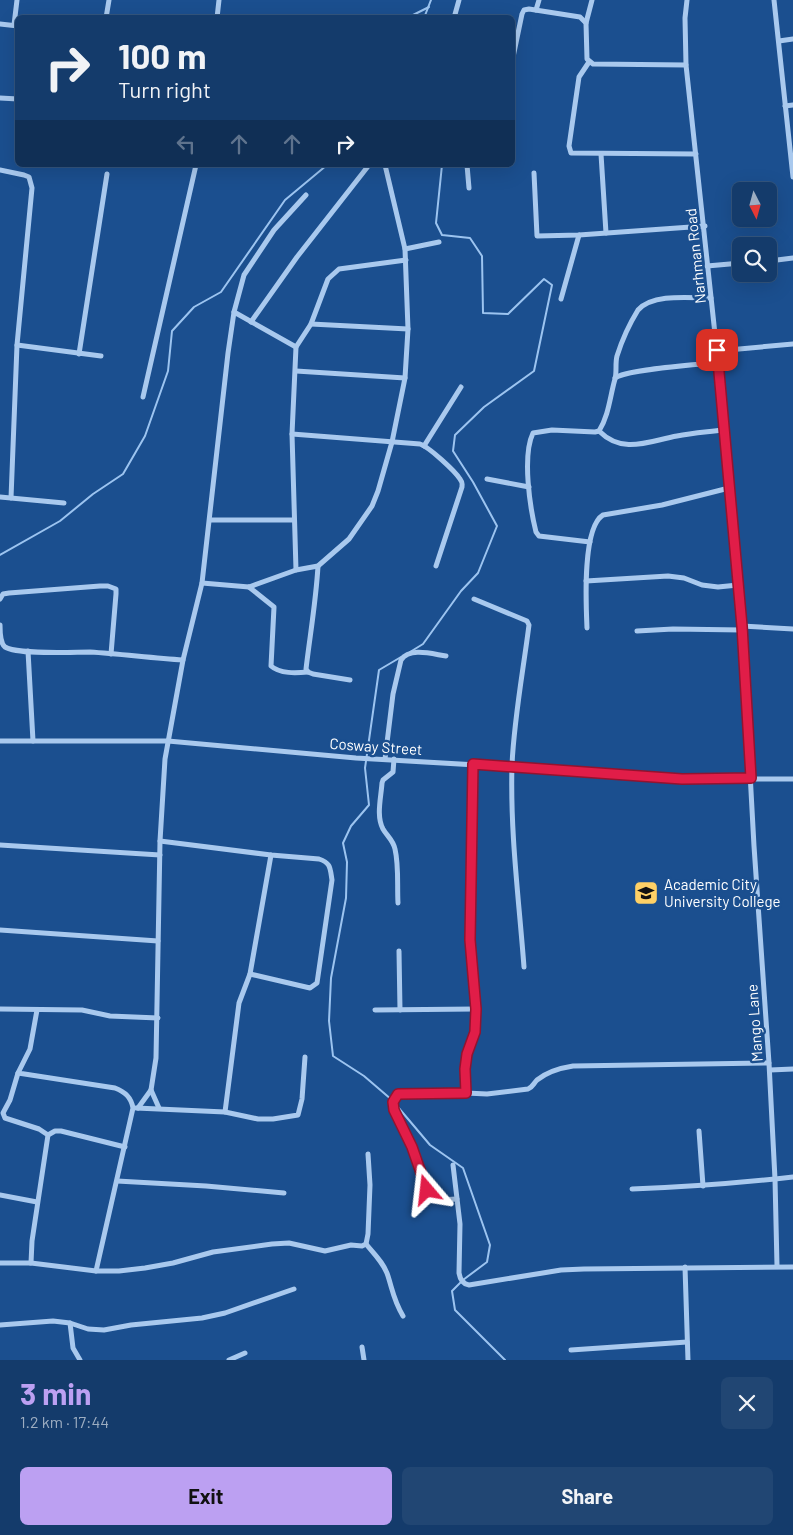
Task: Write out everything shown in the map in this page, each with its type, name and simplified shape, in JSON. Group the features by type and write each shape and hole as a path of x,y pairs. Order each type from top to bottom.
{"street":[{"path":"16,15 17,0"},
{"path":"106,15 108,0"},
{"path":"217,15 219,0"},
{"path":"455,15 459,0"},
{"path":"536,10 539,0"},
{"path":"592,0 586,23 587,59 589,62 593,64 686,64"},
{"name":"Narhman Road","path":"687,0 685,18 686,64 717,350 742,628 751,778"},
{"path":"774,0 793,177"},
{"path":"515,48 524,10 529,9 580,17 586,23"},
{"path":"0,24 15,26"},
{"path":"779,41 793,39"},
{"path":"589,62 580,77 569,146 571,153 696,154"},
{"path":"0,98 15,99"},
{"path":"785,106 793,105"},
{"path":"601,154 606,233"},
{"path":"143,397 196,167"},
{"path":"251,322 308,243 367,167"},
{"path":"202,583 249,587 296,570 318,566 347,540 372,506 392,442 405,378 408,329 406,260 385,167"},
{"path":"467,167 469,188"},
{"path":"0,170 29,177 32,188 17,345 11,498"},
{"path":"534,173 536,236 579,235 705,226"},
{"path":"79,354 107,174"},
{"path":"96,1271 136,1108 151,1090 156,1058 160,841 165,759 183,660 202,583 234,312 244,275 274,230 306,195"},
{"path":"561,298 579,235"},
{"path":"404,249 440,242"},
{"path":"777,259 793,258"},
{"path":"296,570 292,434 296,347 311,324 328,279 333,273 339,269 406,260"},
{"path":"707,266 732,264"},
{"path":"599,431 606,419 618,354 632,319 643,304 656,299 712,298"},
{"path":"234,312 296,347"},
{"path":"311,324 408,329"},
{"path":"717,350 793,344"},
{"path":"17,345 101,356"},
{"path":"615,378 621,375 644,371 718,362"},
{"path":"296,371 405,378"},
{"path":"424,446 461,387"},
{"path":"590,542 539,536 535,527 529,486 528,459 530,439 533,433 552,430 599,431 609,439 637,446 678,436 723,430"},
{"path":"292,434 424,446 459,477 462,484 436,566"},
{"path":"488,479 529,486"},
{"path":"587,628 586,581 590,542 595,524 602,515 662,506 729,488"},
{"path":"0,497 64,503"},
{"path":"210,520 294,520"},
{"path":"308,672 306,670 318,566"},
{"path":"586,581 668,576 684,578 702,585 718,587 738,585"},
{"path":"0,598 3,594 9,593 100,586 116,589 111,654"},
{"path":"249,587 274,608 271,666 274,669 290,672 308,672 350,680"},
{"path":"474,599 529,623 512,767 512,820 524,967"},
{"path":"0,625 2,645 7,648 28,651 111,654 183,660"},
{"path":"638,631 742,628 793,629"},
{"path":"28,651 33,740"},
{"path":"383,759 393,694 401,660 412,652 446,656"},
{"name":"Cosway Street","path":"0,741 168,741 356,758 473,764 674,779 793,779"},
{"path":"394,759 393,772 382,783 380,822 392,839 396,850 398,903"},
{"path":"466,1093 465,1069 467,1054 475,1032 476,1009 470,940 473,764"},
{"name":"Mango Lane","path":"751,778 770,1070 777,1266"},
{"path":"160,841 319,859 326,862 330,868 332,880 317,983 310,988 250,974"},
{"path":"0,845 160,855"},
{"path":"225,1112 239,1003 250,974 271,855"},
{"path":"0,930 158,941"},
{"path":"398,952 400,1010"},
{"path":"0,1009 82,1010 110,1016 158,1018"},
{"path":"375,1010 476,1009"},
{"path":"37,1010 30,1049 18,1073 10,1100 2,1118 39,1129 48,1135"},
{"path":"136,1108 225,1112 258,1119 298,1115 302,1099 305,1057"},
{"path":"457,1199 437,1200 429,1194 419,1162 394,1110 393,1102 398,1094 487,1094 528,1089 553,1071 573,1066 769,1063"},
{"path":"770,1070 793,1069"},
{"path":"18,1073 115,1088 129,1096 136,1108"},
{"path":"151,1090 159,1108"},
{"path":"699,1130 703,1186"},
{"path":"48,1135 55,1131 61,1131 125,1148"},
{"path":"31,1263 37,1202 48,1135"},
{"path":"368,1154 370,1185 366,1244 382,1264 388,1276 394,1300 403,1316"},
{"path":"453,1166 460,1231 458,1272 465,1284 469,1285 561,1270 793,1266"},
{"path":"632,1189 703,1186 793,1177"},
{"path":"117,1181 284,1193"},
{"path":"0,1195 37,1202"},
{"path":"0,1263 31,1263 96,1271 145,1268 213,1252 272,1244 289,1243 325,1251 351,1245 362,1246 366,1244"},
{"path":"685,1267 688,1360"},
{"path":"0,1325 53,1321 70,1323 96,1330 202,1318 225,1313 294,1289"},
{"path":"70,1323 72,1348 80,1360"},
{"path":"572,1350 687,1342"},
{"path":"362,1347 364,1360"},
{"path":"229,1360 245,1352"}],"waterway":[{"path":"425,15 431,0"},
{"path":"413,15 429,7"},
{"path":"0,555 60,521 93,494 123,474 145,436 168,371 172,331 194,307 221,292 285,200 325,167"},
{"path":"410,652 423,644 461,591 478,573 497,526 473,482 453,451 455,435 484,407 534,371 552,285 544,279 508,314 483,313 482,256 470,238 442,235 436,223 442,167"},
{"path":"401,657 379,670 365,768 369,805 351,826 343,843 347,862 346,898 331,978 329,1021 333,1056 364,1076 392,1100 430,1145 463,1168 490,1245 487,1262 452,1291 455,1310 505,1360"}],"place":[{"name":"Academic City University College","path":"646,893"}],"route":[{"path":"427,1190 422,1170 394,1110 393,1102 398,1094 466,1093 465,1069 467,1054 475,1032 476,1009 470,940 473,764 637,777 682,779 751,778 742,626 717,350"}]}
